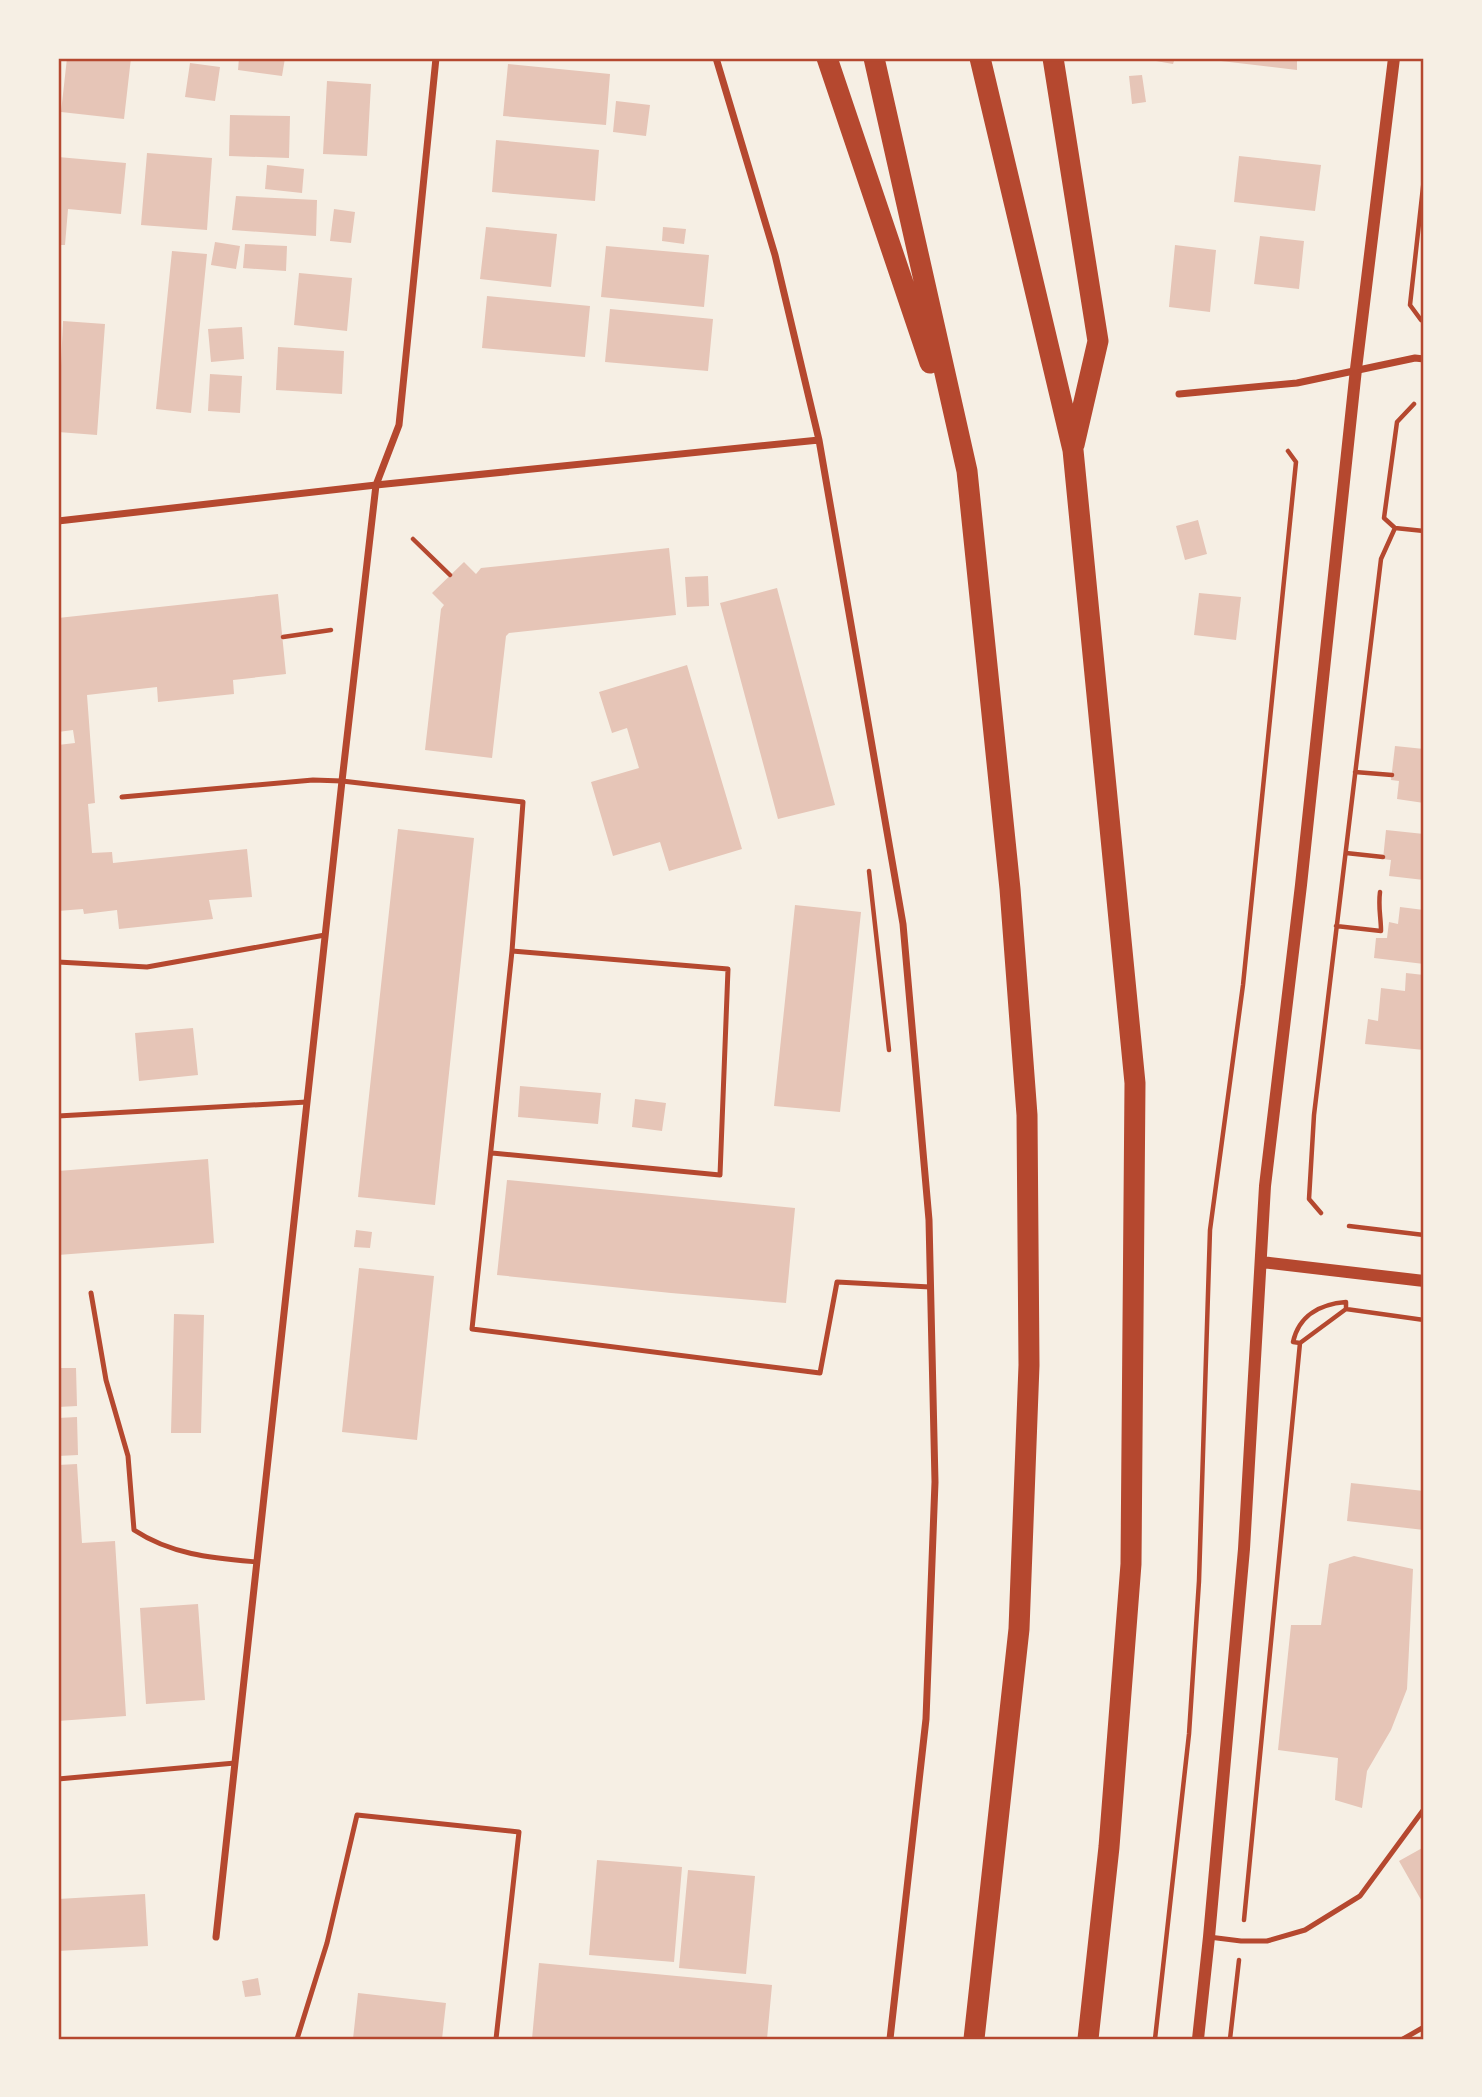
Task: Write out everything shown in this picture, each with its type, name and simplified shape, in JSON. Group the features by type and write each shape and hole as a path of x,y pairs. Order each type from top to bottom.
{"highway":[{"path":"827,58 967,471"},
{"path":"874,58 967,471 1010,889 1027,1115 1030,1365 1018,1629 974,2039"},
{"path":"980,58 1073,450 1135,1083 1130,1564 1109,1847 1088,2039"},
{"path":"1053,58 1098,341 1073,450"}],"street":[{"path":"216,1937 376,485 398,425 436,58"},
{"path":"716,58 775,255 819,439 903,924 929,1220 934,1482 926,1719 890,2039"},
{"path":"1198,2039 1244,1549 1265,1186 1303,872 1356,369 1394,58"},
{"path":"1179,394 1297,383 1356,369 1415,358 1424,359"},
{"path":"58,521 819,439"},
{"path":"1262,1262 1424,1280"}],"lane":[{"path":"122,797 313,780 342,780 523,802 512,951 472,1329 820,1373 837,1282 930,1287"},
{"path":"58,962 147,967 325,935"},
{"path":"492,1153 720,1175 728,969 512,951"},
{"path":"58,1115 307,1102"},
{"path":"91,1293 106,1380 128,1456 134,1530 153,1542 197,1556 257,1562"},
{"path":"58,1779 235,1763"},
{"path":"1209,1937 1267,1941 1305,1930 1360,1896 1424,1809"},
{"path":"297,2039 327,1943 357,1815 519,1832 496,2039"},
{"path":"1404,2039 1424,2027"}],"path":[{"path":"1421,320 1410,304 1424,178"},
{"path":"1414,404 1396,422 1384,518 1395,528 1424,531"},
{"path":"1155,2039 1189,1734 1199,1581 1210,1230 1240,1011 1296,462 1288,451"},
{"path":"1321,1213 1309,1199 1314,1115 1381,559 1395,528"},
{"path":"412,539 450,575"},
{"path":"283,637 331,630"},
{"path":"1355,772 1392,775"},
{"path":"1346,853 1383,857"},
{"path":"1336,926 1381,931 1378,912 1380,892"},
{"path":"1349,1226 1424,1235"},
{"path":"1346,1309 1346,1302 1317,1308 1300,1323 1293,1342 1300,1343 1346,1309 1424,1320"},
{"path":"1230,2039 1247,1899 1300,1343"}],"building":[{"path":"67,58 131,58 124,119 61,112"},
{"path":"239,58 285,58 282,76 238,70"},
{"path":"1139,58 1175,58 1173,64"},
{"path":"1297,58 1297,70 1204,59"},
{"path":"190,63 220,67 215,101 185,97"},
{"path":"508,64 610,74 606,125 503,116"},
{"path":"1142,75 1146,102 1132,104 1129,76"},
{"path":"327,81 371,84 367,156 323,154"},
{"path":"616,101 650,105 646,136 613,132"},
{"path":"230,115 290,116 289,158 229,156"},
{"path":"496,140 599,150 595,201 492,192"},
{"path":"147,153 212,158 207,230 141,225"},
{"path":"1239,156 1321,165 1315,211 1234,202"},
{"path":"58,157 126,163 121,214 68,209 65,245 58,245"},
{"path":"267,165 304,169 302,193 265,189"},
{"path":"236,196 317,200 316,236 232,230"},
{"path":"334,209 355,212 351,243 330,241"},
{"path":"486,227 557,234 551,287 480,279"},
{"path":"663,227 686,229 684,244 662,241"},
{"path":"1260,236 1304,241 1299,289 1254,284"},
{"path":"215,242 240,246 236,269 211,265"},
{"path":"245,244 287,246 286,271 243,268"},
{"path":"1175,245 1216,250 1210,312 1169,307"},
{"path":"606,246 709,255 704,307 601,297"},
{"path":"172,251 207,254 191,413 156,409"},
{"path":"299,273 352,278 347,331 294,325"},
{"path":"487,296 590,306 585,357 482,348"},
{"path":"610,309 713,319 708,371 605,362"},
{"path":"63,321 105,324 97,435 58,432"},
{"path":"242,327 244,359 211,362 208,329"},
{"path":"278,347 344,351 342,394 276,390"},
{"path":"210,374 242,376 240,413 208,411"},
{"path":"1198,520 1207,554 1185,560 1176,526"},
{"path":"669,548 676,615 509,633 506,636 492,758 425,750 441,609 444,605 432,593 464,562 476,574 481,568"},
{"path":"708,576 709,606 687,607 685,577"},
{"path":"777,588 835,805 778,819 720,603"},
{"path":"1199,593 1241,597 1236,640 1194,635"},
{"path":"278,594 286,674 233,680 234,694 158,702 157,687 87,695 95,803 88,804 92,853 112,852 113,863 247,849 252,897 209,900 213,919 119,929 117,910 84,914 83,909 58,911 58,745 75,743 73,730 58,732 58,618"},
{"path":"687,665 742,849 669,871 660,842 613,856 591,782 639,768 627,728 612,733 599,692"},
{"path":"1395,746 1424,749 1424,803 1397,799 1399,781 1391,780"},
{"path":"398,829 474,838 435,1205 358,1197"},
{"path":"1386,830 1424,834 1424,880 1389,876 1391,860 1383,859"},
{"path":"795,905 861,912 840,1112 774,1106"},
{"path":"1400,907 1424,910 1424,964 1374,958 1376,938 1387,938 1389,922 1398,924"},
{"path":"1406,973 1424,975 1424,1050 1365,1044 1368,1019 1378,1021 1381,988 1405,991"},
{"path":"193,1028 198,1075 139,1081 135,1033"},
{"path":"520,1086 601,1093 598,1124 518,1117"},
{"path":"635,1099 666,1103 662,1131 632,1127"},
{"path":"208,1159 214,1243 58,1255 58,1171"},
{"path":"507,1180 795,1208 786,1303 497,1275"},
{"path":"356,1230 372,1232 370,1248 354,1247"},
{"path":"359,1268 434,1276 417,1440 342,1432"},
{"path":"174,1314 204,1315 201,1433 171,1433"},
{"path":"58,1368 76,1368 77,1406 58,1407"},
{"path":"77,1417 78,1455 58,1456 58,1418"},
{"path":"77,1464 82,1543 115,1541 126,1716 58,1721 58,1465"},
{"path":"1351,1483 1424,1491 1424,1530 1347,1521"},
{"path":"1354,1556 1413,1569 1407,1689 1391,1730 1367,1771 1362,1808 1335,1800 1338,1758 1278,1750 1291,1625 1321,1625 1329,1564"},
{"path":"198,1604 205,1700 146,1704 140,1608"},
{"path":"1424,1847 1424,1905 1399,1861"},
{"path":"597,1860 682,1867 674,1962 589,1955"},
{"path":"688,1870 755,1876 746,1974 679,1968"},
{"path":"145,1894 148,1946 58,1951 58,1899"},
{"path":"539,1963 772,1985 767,2039 532,2039"},
{"path":"258,1978 261,1995 245,1997 242,1981"},
{"path":"358,1993 446,2003 442,2039 353,2039"}]}
